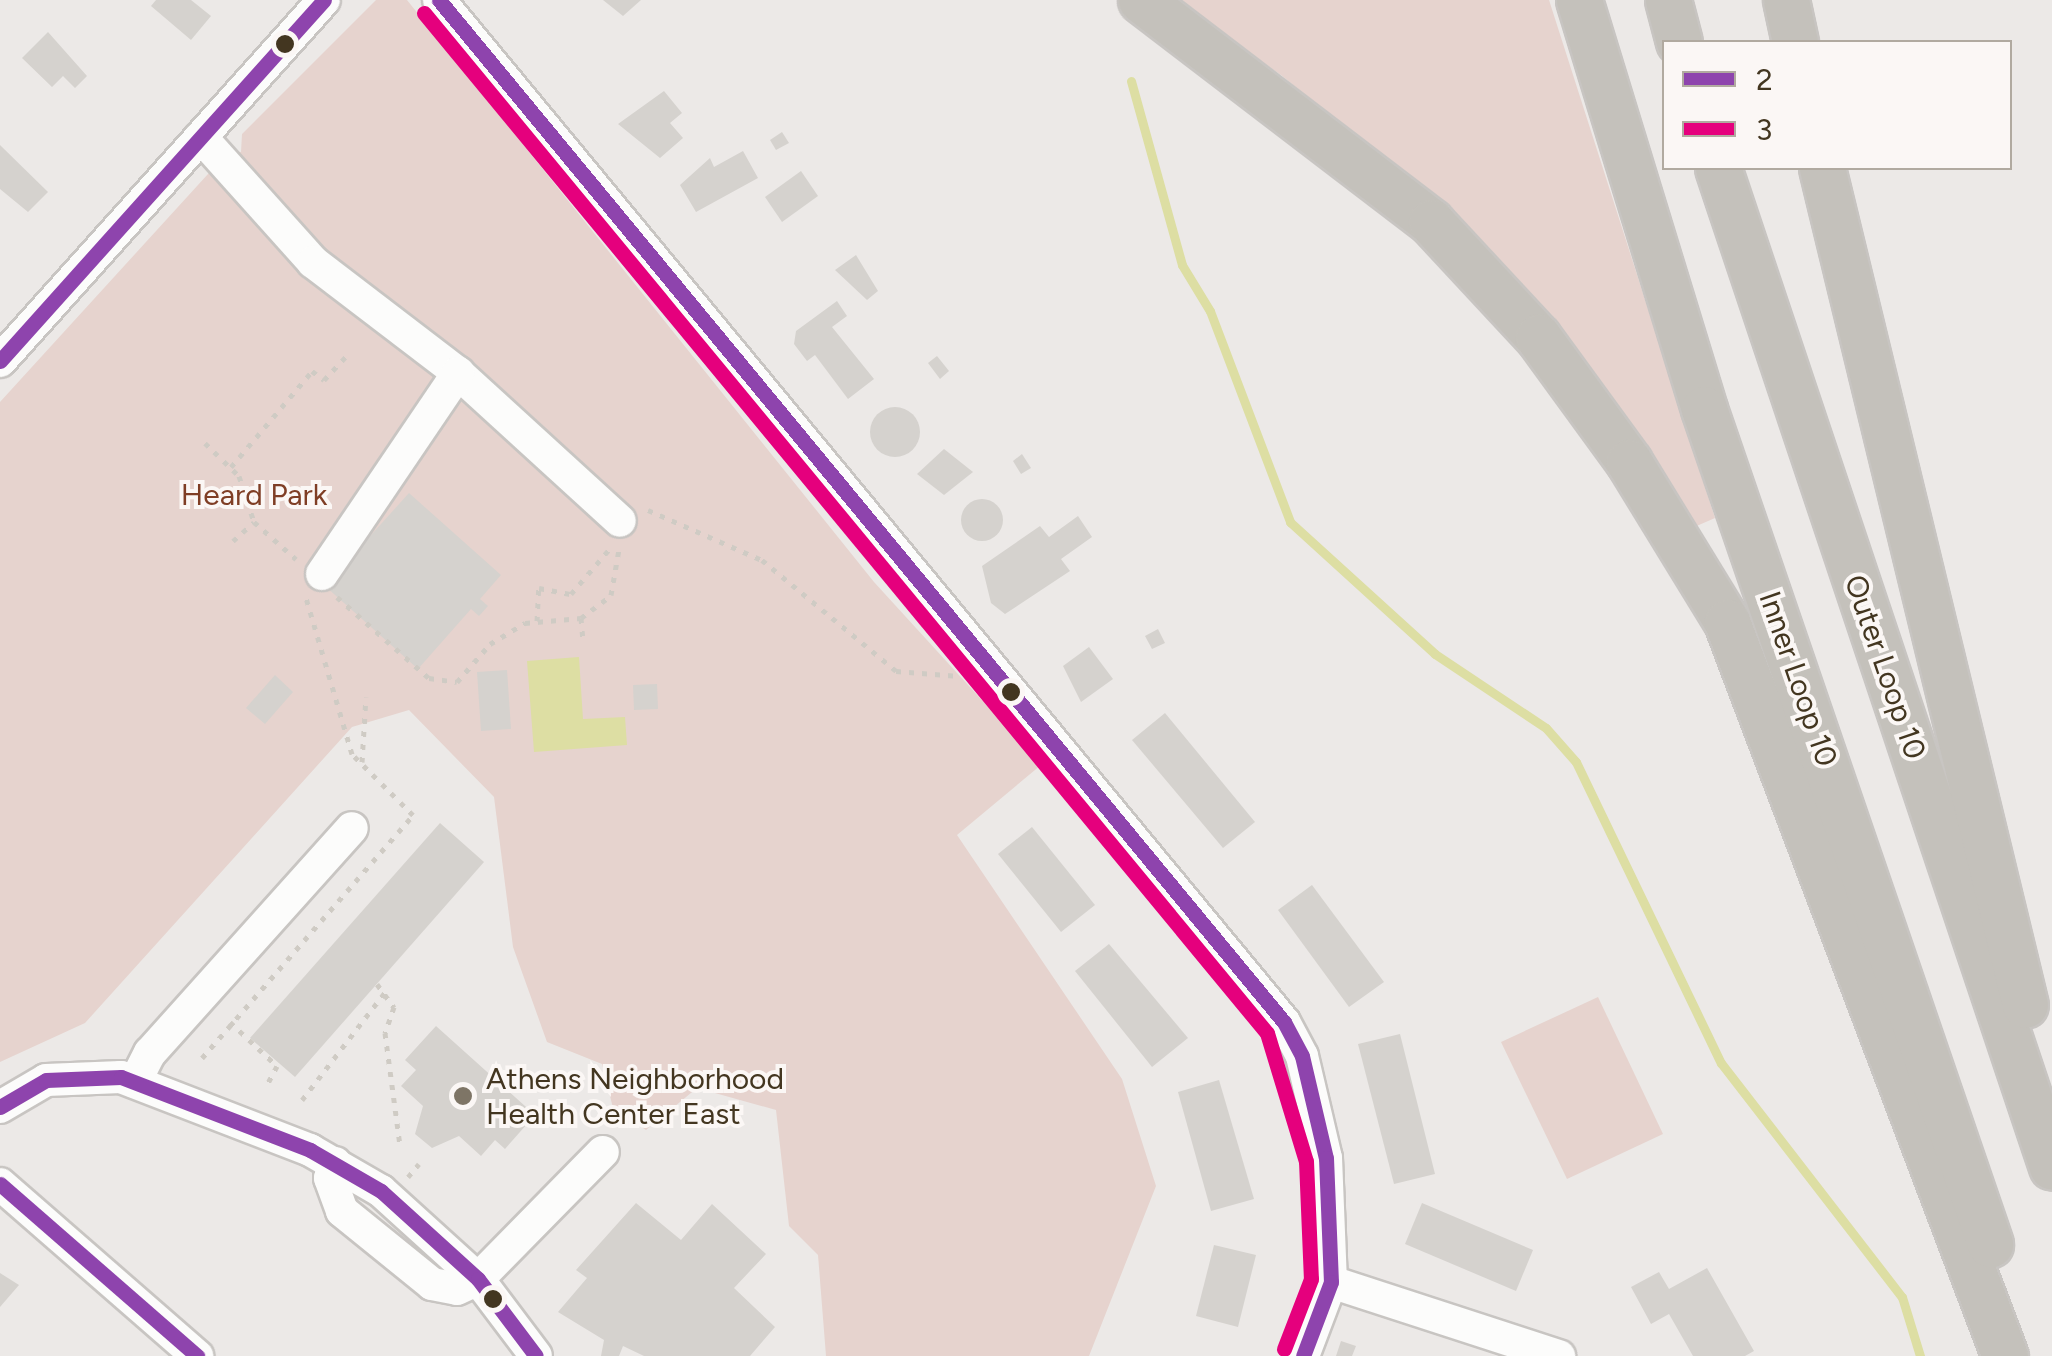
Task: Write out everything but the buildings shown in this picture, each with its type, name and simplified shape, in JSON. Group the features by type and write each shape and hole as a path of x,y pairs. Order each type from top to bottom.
{"highway":[{"path":"1141,0 1432,222 1538,337 1629,462 1727,622 2005,1356"},
{"name":"Inner Loop 10","path":"1580,0 1704,410 2024,1356"},
{"path":"1668,0 1678,40"},
{"path":"1786,0 1795,40"},
{"name":"Outer Loop 10","path":"1719,170 2052,1167"},
{"path":"1822,170 2052,1124"}],"street":[{"path":"0,361 324,0"},
{"path":"439,0 1284,1022 1302,1056 1326,1158 1331,1282 1303,1356"},
{"path":"201,137 313,262 458,373 617,532"},
{"path":"318,577 400,472 418,422 458,373"},
{"path":"135,1082 150,1053 352,828"},
{"path":"0,1108 46,1080 82,1074 135,1082 336,1163 381,1191 478,1279 536,1356"},
{"path":"478,1279 602,1152"},
{"path":"0,1184 197,1356"},
{"path":"1331,1282 1558,1356"}],"path":[{"path":"232,466 312,371 324,380 348,354"},
{"path":"205,443 232,466 254,522 429,678 457,682 490,644 537,621 581,618 610,595 621,561 617,532"},
{"path":"537,621 539,588 571,594 635,504 762,560 896,671 959,676"},
{"path":"232,541 254,522"},
{"path":"581,618 582,640"},
{"path":"362,766 366,698"},
{"path":"376,984 386,991 400,1146"},
{"path":"302,1100 386,991"},
{"path":"230,1022 277,1066 266,1085"}],"green space":[{"name":"Heard Park","path":"376,0 407,0 874,582 1041,765 957,835 1122,1079 1156,1186 1089,1356 826,1356 818,1255 789,1226 776,1110 697,1088 646,1130 613,1108 602,1064 547,1042 513,947 494,797 409,710 352,727 85,1023 0,1062 0,402 229,151 241,152 242,134"},
{"path":"1171,0 1549,0 1715,518 1692,528 1430,198 1281,75"},
{"path":"1598,997 1663,1134 1567,1179 1501,1042"}],"shaded area":[{"path":"579,657 583,719 625,717 627,745 534,752 527,661"}],"waterway":[{"path":"1131,81 1182,265 1210,311 1290,522 1435,654 1546,728 1576,762 1721,1063 1902,1297 1920,1356"}],"transit line":[{"name":"2","path":"0,361 324,0"},
{"name":"2","path":"439,0 1284,1022 1302,1056 1326,1158 1331,1282 1303,1356"},
{"name":"3","path":"424,13 1267,1033 1306,1161 1311,1279 1284,1349"},
{"name":"2","path":"0,1107 46,1080 121,1077 310,1150 381,1191 478,1279 536,1356"},
{"name":"2","path":"0,1184 197,1356"}],"place":[{"name":"Athens Neighborhood Health Center East","path":"463,1096"}]}
